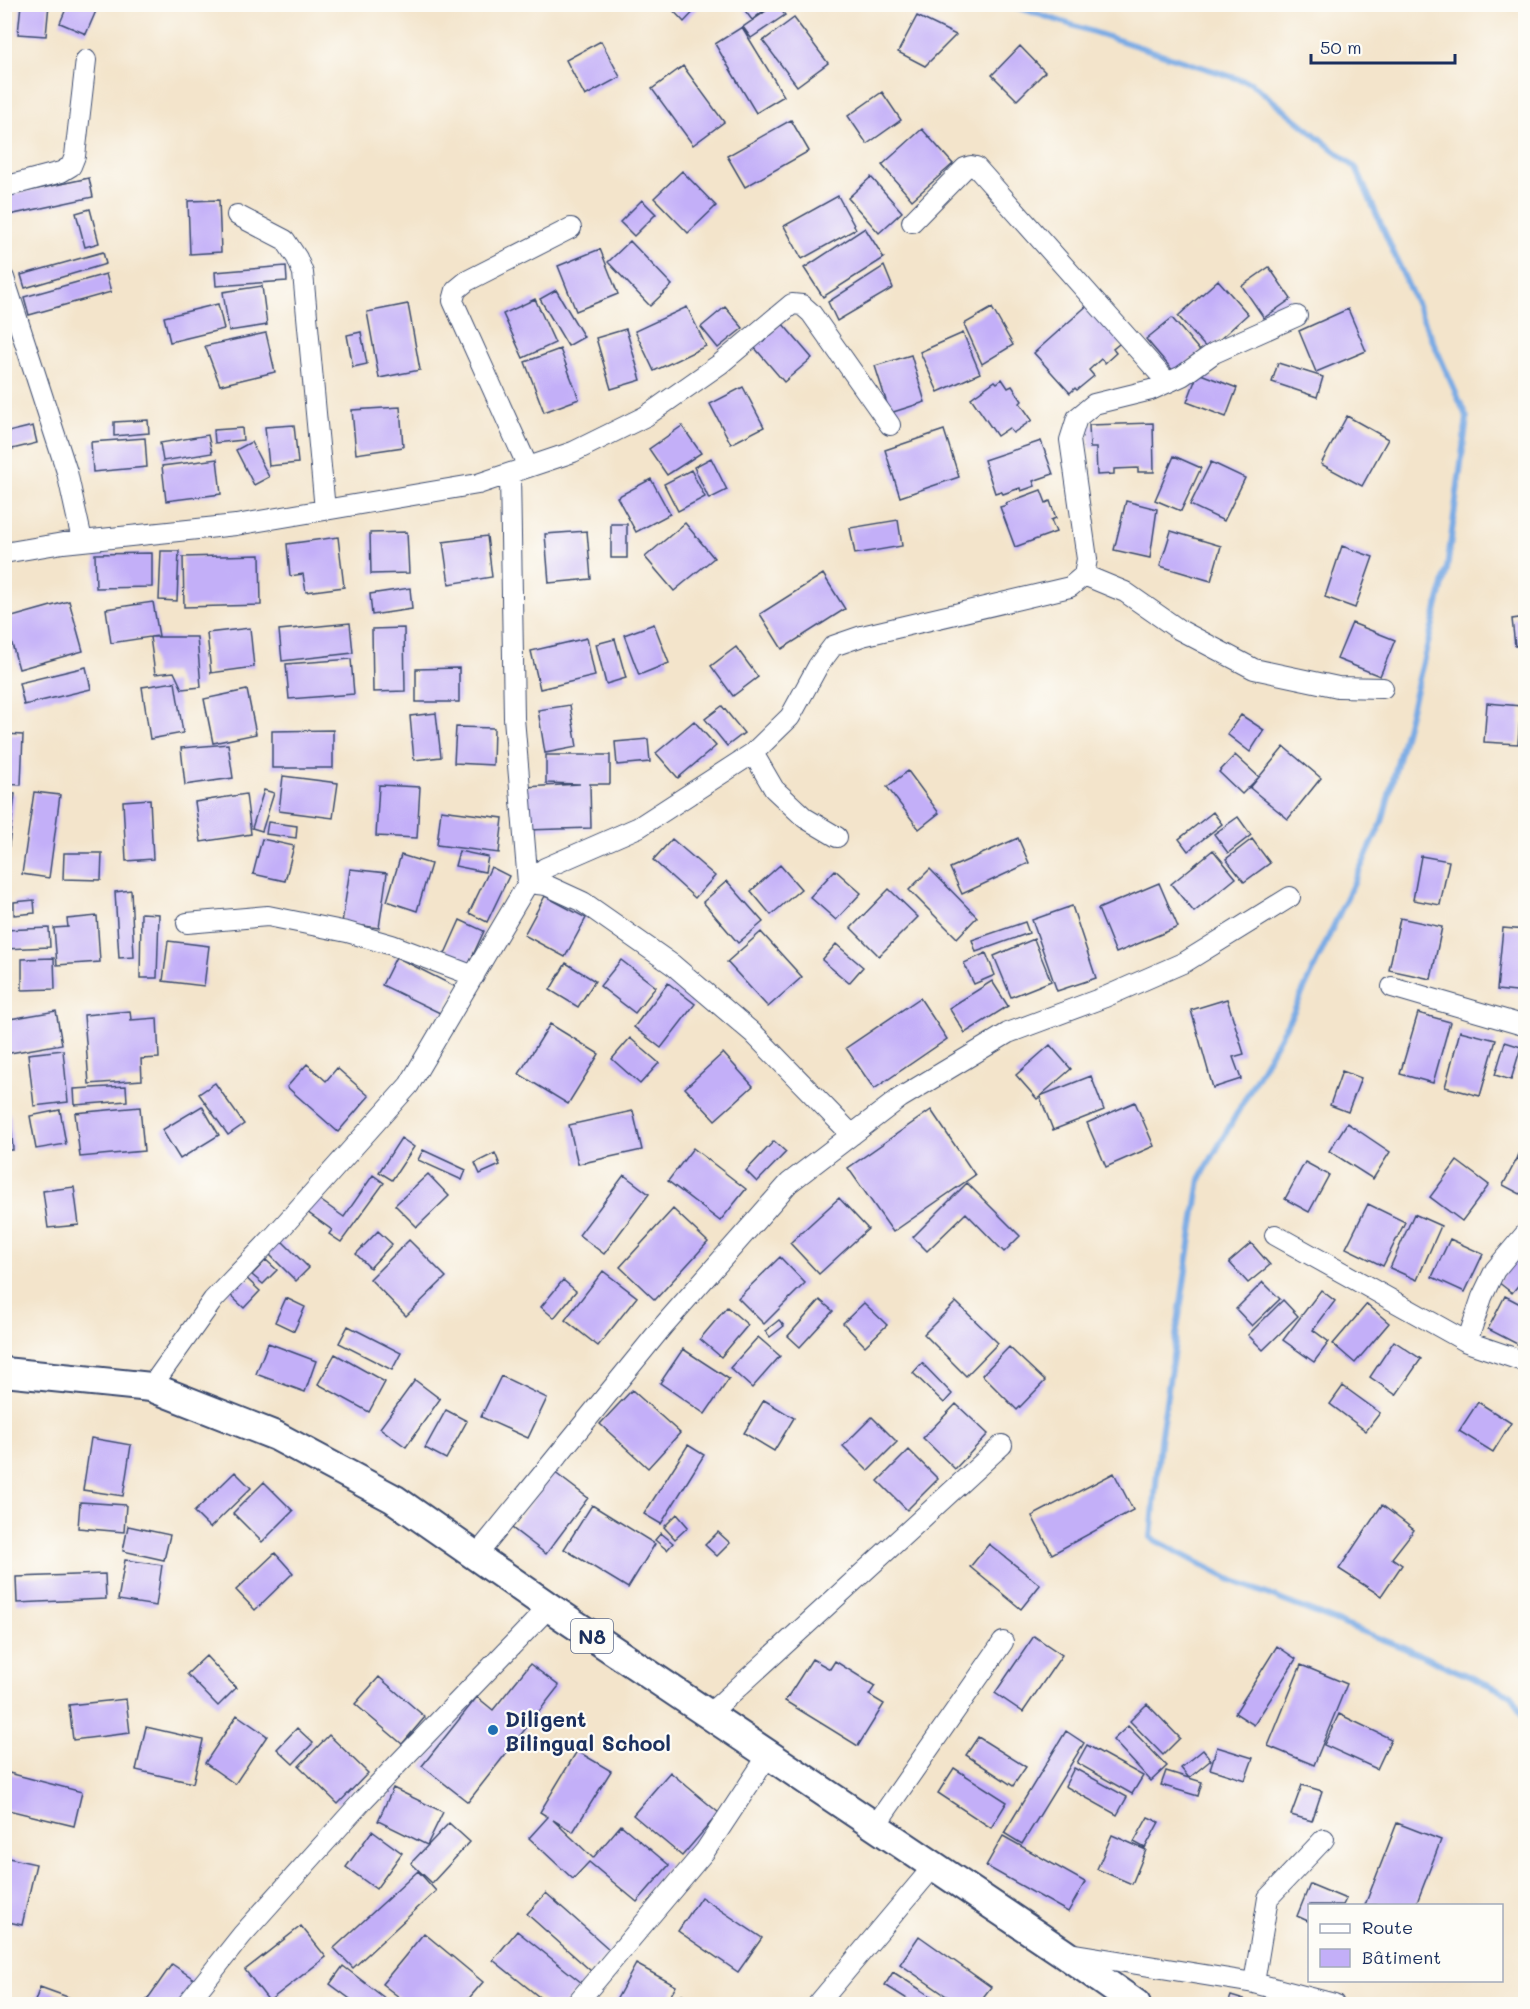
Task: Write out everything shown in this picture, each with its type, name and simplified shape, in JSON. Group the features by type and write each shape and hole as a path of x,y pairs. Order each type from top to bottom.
{"highway":[{"name":"N8","path":"4,1372 151,1387 276,1436 394,1499 549,1607 1136,2004"}],"street":[{"path":"4,187 62,172 70,166 75,156 86,60"},
{"path":"912,222 965,168 971,165 976,167 1167,382"},
{"path":"237,215 285,240 297,258 303,273 325,510"},
{"path":"528,883 514,718 519,470 453,302 456,290 467,281 572,228"},
{"path":"4,278 67,472 82,540"},
{"path":"4,553 82,540 236,525 478,484 573,452 646,416 720,364 792,304 802,304 811,313 890,425"},
{"path":"151,1387 213,1300 276,1234 409,1085 528,883 545,868 639,827 753,753 790,717 818,666 833,646 862,636 1070,587 1084,575 1087,559 1086,537 1070,440 1077,418 1094,404 1151,390 1182,376 1214,353 1297,316"},
{"path":"1084,575 1125,592 1178,629 1254,669 1338,687 1383,688"},
{"path":"753,753 774,789 805,818 837,837"},
{"path":"528,883 546,885 582,902 673,965 754,1034 852,1135"},
{"path":"476,1556 663,1326 789,1183 900,1098 1008,1033 1105,997 1185,962 1290,897"},
{"path":"187,923 268,916 347,932 474,976"},
{"path":"1392,987 1526,1026"},
{"path":"1467,1342 1482,1297 1495,1270 1526,1233"},
{"path":"1275,1235 1467,1342 1526,1362"},
{"path":"709,1714 1002,1444"},
{"path":"187,2004 242,1935 364,1799 549,1607"},
{"path":"875,1826 1003,1642"},
{"path":"576,2004 705,1851 769,1754"},
{"path":"1254,1983 1268,1898 1324,1839"},
{"path":"818,2004 933,1867"},
{"path":"1062,1952 1254,1983 1334,2004"}],"building":[{"path":"21,4 49,4 46,36 18,34"},
{"path":"68,4 99,4 86,34 60,23"},
{"path":"667,4 701,4 684,22"},
{"path":"740,4 772,4 752,20"},
{"path":"776,4 785,15 751,38 743,27"},
{"path":"917,16 956,35 925,66 898,52"},
{"path":"794,18 828,63 797,86 763,41"},
{"path":"742,27 784,96 756,113 715,44"},
{"path":"601,41 620,77 585,96 566,60"},
{"path":"1020,46 1045,72 1017,100 992,75"},
{"path":"683,66 724,122 693,145 652,89"},
{"path":"882,92 901,120 867,144 848,116"},
{"path":"791,120 809,151 745,187 727,156"},
{"path":"922,129 953,164 912,200 882,165"},
{"path":"682,171 716,206 688,233 654,198"},
{"path":"871,177 902,212 879,233 848,198"},
{"path":"89,178 93,197 9,215 5,196"},
{"path":"838,196 856,229 802,259 784,226"},
{"path":"219,200 221,252 190,254 188,201"},
{"path":"642,200 656,214 634,236 620,222"},
{"path":"90,209 99,243 85,247 76,213"},
{"path":"865,228 884,258 823,297 804,268"},
{"path":"630,241 672,285 650,306 608,262"},
{"path":"600,249 618,294 576,311 558,266"},
{"path":"103,252 106,264 25,288 21,275"},
{"path":"286,266 287,281 216,286 215,272"},
{"path":"884,266 893,288 837,321 828,302"},
{"path":"1269,267 1291,299 1264,318 1242,286"},
{"path":"106,274 111,292 29,315 24,297"},
{"path":"1218,280 1248,314 1208,350 1178,316"},
{"path":"262,286 267,325 229,331 223,292"},
{"path":"556,290 584,337 568,346 540,299"},
{"path":"535,299 555,343 523,358 503,314"},
{"path":"1091,302 1124,340 1113,349 1116,353 1105,363 1101,359 1089,370 1094,376 1070,393 1034,353"},
{"path":"218,304 224,329 170,342 164,317"},
{"path":"408,304 420,370 379,378 367,312"},
{"path":"687,307 706,346 654,371 635,331"},
{"path":"725,307 743,328 718,348 701,327"},
{"path":"992,308 1013,345 982,364 964,324"},
{"path":"1348,309 1366,351 1316,372 1299,331"},
{"path":"1172,318 1200,351 1175,373 1146,339"},
{"path":"782,323 812,358 784,382 754,347"},
{"path":"626,329 641,380 611,389 596,338"},
{"path":"361,332 367,364 353,367 347,335"},
{"path":"266,333 275,372 220,385 205,346"},
{"path":"963,333 980,373 938,392 920,352"},
{"path":"560,349 579,399 544,412 525,362"},
{"path":"911,355 925,402 890,413 875,366"},
{"path":"1278,363 1323,377 1317,397 1272,382"},
{"path":"1198,373 1237,388 1226,417 1187,402"},
{"path":"1002,379 1008,388 1012,386 1032,420 1013,433 1009,428 997,436 971,398 995,381 997,383"},
{"path":"743,387 764,427 731,444 710,404"},
{"path":"400,407 403,447 356,454 352,410"},
{"path":"1347,416 1388,439 1362,486 1321,464"},
{"path":"148,420 149,433 114,436 114,422"},
{"path":"1153,423 1154,472 1138,472 1138,468 1114,469 1114,474 1097,475 1096,448 1090,448 1089,425"},
{"path":"294,425 298,463 269,466 265,427"},
{"path":"33,426 37,443 4,451 4,433"},
{"path":"682,426 701,453 667,475 649,449"},
{"path":"242,428 243,440 215,443 214,430"},
{"path":"944,430 959,477 900,497 885,450"},
{"path":"208,435 212,453 163,461 160,443"},
{"path":"145,438 147,467 93,472 91,442"},
{"path":"1041,441 1053,474 1033,481 1035,486 1021,491 1020,488 1003,494 1001,491 995,493 984,460"},
{"path":"251,442 269,477 254,485 236,450"},
{"path":"1174,456 1201,468 1181,511 1155,500"},
{"path":"711,458 727,490 709,499 694,467"},
{"path":"217,459 221,494 166,501 162,466"},
{"path":"1211,462 1245,478 1224,521 1190,505"},
{"path":"691,470 705,497 678,511 664,484"},
{"path":"651,479 670,514 636,532 617,497"},
{"path":"1041,490 1046,503 1050,501 1056,518 1051,520 1056,532 1015,547 1000,507"},
{"path":"1126,501 1157,509 1150,558 1114,550"},
{"path":"898,520 902,546 855,554 850,528"},
{"path":"685,523 714,558 674,591 645,557"},
{"path":"611,524 627,524 627,558 611,558"},
{"path":"587,531 591,579 549,583 545,534"},
{"path":"1171,531 1221,546 1211,581 1160,566"},
{"path":"407,532 409,573 371,574 370,533"},
{"path":"487,536 492,577 449,584 443,542"},
{"path":"338,537 344,587 306,592 303,574 290,576 287,544"},
{"path":"1342,546 1373,557 1355,608 1325,597"},
{"path":"161,551 179,551 177,601 159,600"},
{"path":"152,553 152,587 96,588 95,554"},
{"path":"260,555 261,605 184,607 183,557"},
{"path":"823,574 845,609 782,649 760,614"},
{"path":"410,588 412,609 372,615 370,594"},
{"path":"69,601 83,651 19,669 5,619"},
{"path":"153,602 159,636 111,643 106,609"},
{"path":"1526,617 1526,644 1515,646 1512,619"},
{"path":"350,623 353,653 282,661 279,630"},
{"path":"1352,623 1395,640 1380,676 1337,659"},
{"path":"654,624 669,663 639,675 624,635"},
{"path":"250,628 254,667 211,673 207,633"},
{"path":"404,628 405,691 373,692 372,629"},
{"path":"150,637 197,637 201,687 182,689 174,672 155,674"},
{"path":"587,638 595,676 540,689 531,651"},
{"path":"615,639 626,678 606,684 596,644"},
{"path":"736,647 758,677 733,696 711,666"},
{"path":"351,659 354,694 289,699 286,664"},
{"path":"86,667 91,689 24,705 19,683"},
{"path":"459,668 459,702 416,702 416,669"},
{"path":"175,682 183,733 150,739 142,687"},
{"path":"247,690 256,734 213,743 204,699"},
{"path":"1487,703 1521,706 1518,744 1484,742"},
{"path":"570,705 577,747 545,753 538,710"},
{"path":"722,706 744,733 727,746 705,719"},
{"path":"436,713 441,757 414,760 410,716"},
{"path":"1241,715 1264,730 1250,752 1227,734"},
{"path":"694,721 716,746 678,778 656,753"},
{"path":"456,727 494,728 493,765 454,763"},
{"path":"333,730 333,768 272,768 272,731"},
{"path":"4,734 23,735 21,785 4,784"},
{"path":"648,739 650,762 617,765 615,742"},
{"path":"228,744 233,778 185,785 181,748"},
{"path":"1284,747 1321,778 1288,819 1250,788"},
{"path":"546,755 610,755 610,784 590,784 591,828 527,830 525,787 580,784 546,783"},
{"path":"1235,755 1259,777 1242,794 1219,772"},
{"path":"908,771 939,813 919,829 887,787"},
{"path":"283,776 338,783 333,818 279,811"},
{"path":"379,785 420,787 417,838 376,836"},
{"path":"264,790 274,793 262,831 252,828"},
{"path":"34,792 60,795 49,878 22,874"},
{"path":"4,793 15,794 6,870 4,870"},
{"path":"246,794 251,834 201,842 195,802"},
{"path":"150,799 153,859 126,861 123,801"},
{"path":"441,810 503,818 499,853 437,845"},
{"path":"1213,812 1222,824 1188,851 1179,839"},
{"path":"1238,817 1251,835 1228,853 1214,834"},
{"path":"268,822 297,826 296,838 266,834"},
{"path":"1018,838 1029,863 962,894 950,868"},
{"path":"262,839 294,846 285,881 253,874"},
{"path":"672,839 715,876 695,898 653,860"},
{"path":"1252,839 1270,863 1244,882 1226,859"},
{"path":"1213,850 1236,878 1194,912 1171,884"},
{"path":"459,851 488,857 485,872 455,866"},
{"path":"64,853 102,853 101,880 63,879"},
{"path":"401,855 431,864 417,911 387,901"},
{"path":"1421,856 1449,861 1440,905 1413,900"},
{"path":"780,865 801,889 771,915 751,891"},
{"path":"491,867 509,876 487,922 469,913"},
{"path":"350,869 387,873 379,928 342,923"},
{"path":"930,869 977,917 957,938 909,890"},
{"path":"835,870 861,893 836,920 810,897"},
{"path":"727,881 763,922 738,943 703,902"},
{"path":"1159,883 1178,927 1116,953 1098,909"},
{"path":"889,889 918,917 879,956 851,928"},
{"path":"131,890 134,957 119,958 115,892"},
{"path":"545,896 586,918 565,957 524,935"},
{"path":"34,900 35,913 14,915 14,902"},
{"path":"1072,906 1096,978 1057,991 1032,920"},
{"path":"141,913 159,914 157,978 140,978"},
{"path":"97,916 100,962 57,965 54,928 68,927 67,919"},
{"path":"1400,918 1442,927 1431,979 1389,970"},
{"path":"460,920 484,931 467,968 443,958"},
{"path":"1025,922 1029,933 976,952 972,940"},
{"path":"49,928 50,947 4,949 4,930"},
{"path":"1503,928 1526,930 1526,993 1497,990"},
{"path":"761,932 802,977 768,1007 727,962"},
{"path":"1034,939 1051,981 1011,997 994,956"},
{"path":"168,941 209,946 204,986 163,981"},
{"path":"836,944 863,967 849,983 822,960"},
{"path":"986,953 995,975 974,984 964,963"},
{"path":"396,957 456,987 442,1014 382,985"},
{"path":"54,958 55,989 22,990 22,959"},
{"path":"621,960 656,987 635,1013 600,986"},
{"path":"566,963 595,981 578,1007 550,990"},
{"path":"992,981 1008,1006 965,1033 949,1008"},
{"path":"668,983 695,1004 661,1048 634,1027"},
{"path":"920,998 947,1039 874,1089 846,1048"},
{"path":"1227,999 1244,1054 1233,1057 1241,1079 1213,1088 1191,1010"},
{"path":"56,1011 62,1044 4,1054 4,1020"},
{"path":"130,1011 131,1020 157,1018 159,1058 141,1059 142,1080 89,1084 84,1015"},
{"path":"1418,1013 1450,1022 1433,1083 1400,1074"},
{"path":"550,1024 599,1054 568,1104 519,1074"},
{"path":"1460,1031 1496,1040 1480,1096 1445,1087"},
{"path":"630,1038 659,1063 640,1084 612,1059"},
{"path":"1505,1042 1521,1047 1511,1080 1495,1075"},
{"path":"1050,1045 1071,1069 1040,1096 1091,1076 1104,1110 1053,1130 1040,1097 1037,1099 1016,1075"},
{"path":"63,1050 68,1102 34,1106 28,1054"},
{"path":"723,1053 753,1086 715,1120 685,1088"},
{"path":"307,1064 326,1081 337,1068 369,1096 338,1132 287,1087"},
{"path":"1342,1071 1361,1078 1348,1112 1330,1105"},
{"path":"215,1083 244,1124 228,1135 199,1094"},
{"path":"126,1086 127,1101 75,1105 74,1089"},
{"path":"1135,1102 1154,1146 1106,1167 1087,1123"},
{"path":"202,1106 219,1135 180,1159 162,1130"},
{"path":"140,1107 144,1151 80,1157 75,1113"},
{"path":"60,1110 66,1144 36,1149 30,1116"},
{"path":"931,1110 975,1175 893,1232 848,1168"},
{"path":"633,1111 642,1150 578,1164 569,1125"},
{"path":"4,1112 10,1112 13,1150 4,1150"},
{"path":"1347,1123 1390,1152 1373,1179 1329,1151"},
{"path":"1526,1137 1526,1161 1517,1159"},
{"path":"401,1138 414,1147 392,1180 379,1172"},
{"path":"774,1141 786,1152 757,1182 746,1171"},
{"path":"693,1148 746,1189 720,1221 668,1181"},
{"path":"423,1150 466,1170 462,1180 418,1160"},
{"path":"495,1153 500,1165 480,1174 475,1163"},
{"path":"1517,1159 1526,1163 1526,1197 1503,1185"},
{"path":"1457,1161 1489,1185 1462,1221 1430,1197"},
{"path":"1305,1162 1329,1175 1309,1212 1285,1199"},
{"path":"428,1174 449,1196 417,1227 395,1205"},
{"path":"373,1175 384,1183 341,1242 329,1234 332,1230 307,1212 317,1198 344,1217"},
{"path":"624,1175 649,1194 604,1254 579,1235"},
{"path":"967,1183 1020,1236 1004,1252 966,1213 927,1251 913,1237"},
{"path":"74,1187 79,1225 48,1228 43,1191"},
{"path":"839,1198 868,1229 819,1274 790,1243"},
{"path":"1368,1204 1405,1222 1383,1266 1346,1248"},
{"path":"673,1209 708,1242 655,1300 620,1267"},
{"path":"1414,1214 1441,1226 1417,1280 1390,1268"},
{"path":"378,1231 392,1244 370,1268 356,1254"},
{"path":"278,1237 309,1268 296,1281 265,1250"},
{"path":"1450,1239 1483,1254 1465,1292 1432,1277"},
{"path":"409,1240 446,1277 406,1316 370,1279"},
{"path":"1251,1243 1270,1265 1248,1283 1229,1262"},
{"path":"1519,1256 1526,1261 1526,1276 1512,1293 1498,1282"},
{"path":"780,1257 805,1283 764,1324 738,1298"},
{"path":"266,1260 277,1270 263,1284 252,1275"},
{"path":"603,1271 637,1297 598,1346 565,1320"},
{"path":"244,1276 260,1291 244,1308 228,1293"},
{"path":"563,1280 576,1291 554,1318 541,1307"},
{"path":"1263,1282 1280,1299 1252,1326 1236,1309"},
{"path":"1321,1290 1335,1301 1313,1330 1329,1342 1314,1362 1283,1340"},
{"path":"1505,1296 1526,1307 1526,1342 1523,1347 1488,1329"},
{"path":"286,1298 305,1307 294,1331 275,1322"},
{"path":"820,1300 833,1311 800,1347 788,1336"},
{"path":"1283,1300 1298,1316 1263,1350 1248,1335"},
{"path":"956,1302 998,1343 966,1376 924,1334"},
{"path":"864,1303 887,1325 865,1346 843,1323"},
{"path":"1367,1304 1389,1323 1355,1363 1333,1344"},
{"path":"727,1307 748,1325 721,1357 700,1339"},
{"path":"779,1320 784,1326 770,1337 765,1331"},
{"path":"348,1326 401,1353 392,1370 339,1343"},
{"path":"758,1337 780,1356 752,1388 730,1368"},
{"path":"1394,1341 1421,1359 1396,1395 1370,1377"},
{"path":"268,1343 316,1361 305,1392 256,1374"},
{"path":"1009,1347 1045,1381 1017,1410 982,1375"},
{"path":"683,1349 729,1379 705,1414 660,1383"},
{"path":"335,1354 385,1382 369,1412 318,1384"},
{"path":"922,1363 952,1394 944,1403 913,1373"},
{"path":"501,1376 547,1398 528,1438 481,1417"},
{"path":"415,1380 440,1399 406,1447 380,1428"},
{"path":"1343,1386 1380,1413 1366,1431 1330,1404"},
{"path":"632,1390 680,1433 648,1468 600,1424"},
{"path":"764,1400 794,1418 774,1451 744,1433"},
{"path":"1478,1402 1511,1423 1493,1452 1459,1431"},
{"path":"956,1404 988,1434 955,1469 923,1438"},
{"path":"446,1410 467,1421 446,1459 425,1448"},
{"path":"872,1417 897,1442 868,1471 843,1446"},
{"path":"91,1438 131,1445 123,1496 83,1490"},
{"path":"688,1445 704,1455 661,1524 644,1514"},
{"path":"909,1450 938,1479 907,1510 878,1481"},
{"path":"235,1472 251,1488 210,1528 194,1512"},
{"path":"554,1472 588,1498 546,1554 512,1528"},
{"path":"1114,1473 1133,1510 1052,1554 1032,1516"},
{"path":"264,1482 293,1511 262,1542 233,1513"},
{"path":"80,1502 126,1505 124,1532 78,1528"},
{"path":"592,1505 655,1544 628,1588 564,1549"},
{"path":"1382,1505 1414,1530 1392,1558 1402,1565 1381,1596 1339,1569"},
{"path":"677,1514 688,1527 675,1539 664,1527"},
{"path":"128,1526 170,1535 164,1560 123,1551"},
{"path":"718,1532 730,1543 717,1556 705,1545"},
{"path":"661,1533 673,1543 667,1550 655,1540"},
{"path":"989,1544 1040,1585 1021,1609 970,1567"},
{"path":"275,1553 293,1573 255,1610 236,1590"},
{"path":"125,1560 162,1565 156,1606 118,1600"},
{"path":"105,1574 106,1599 17,1603 16,1577"},
{"path":"1034,1636 1062,1655 1023,1712 995,1693"},
{"path":"1277,1646 1296,1659 1254,1725 1235,1713"},
{"path":"206,1656 236,1688 218,1706 187,1674"},
{"path":"812,1659 830,1669 835,1661 875,1686 869,1695 884,1704 858,1746 785,1701"},
{"path":"530,1664 559,1686 468,1802 422,1766 477,1697 493,1710"},
{"path":"1301,1665 1347,1684 1314,1765 1268,1746"},
{"path":"379,1677 425,1717 402,1744 355,1704"},
{"path":"126,1699 130,1733 73,1740 69,1705"},
{"path":"1147,1704 1180,1738 1163,1755 1130,1721"},
{"path":"1339,1714 1391,1739 1377,1769 1324,1745"},
{"path":"237,1715 267,1736 235,1784 205,1763"},
{"path":"1128,1726 1167,1766 1151,1781 1113,1740"},
{"path":"146,1727 203,1740 193,1783 136,1770"},
{"path":"297,1728 313,1743 293,1764 277,1749"},
{"path":"1066,1731 1084,1743 1022,1844 1004,1833"},
{"path":"329,1735 368,1773 338,1804 299,1766"},
{"path":"978,1737 1026,1767 1013,1786 966,1755"},
{"path":"1087,1745 1143,1776 1132,1794 1077,1763"},
{"path":"1217,1747 1253,1758 1245,1780 1210,1769"},
{"path":"1203,1750 1211,1760 1189,1778 1181,1768"},
{"path":"577,1751 611,1771 573,1832 553,1820 593,1858 621,1825 669,1865 637,1902 589,1862 573,1879 529,1838 548,1817 540,1812"},
{"path":"954,1768 1007,1802 991,1828 938,1793"},
{"path":"1074,1768 1127,1797 1117,1815 1065,1786"},
{"path":"1166,1771 1202,1782 1198,1796 1161,1785"},
{"path":"670,1772 719,1813 682,1856 633,1815"},
{"path":"9,1773 82,1792 74,1826 4,1809 4,1793"},
{"path":"1302,1785 1322,1791 1312,1821 1291,1815"},
{"path":"393,1788 443,1812 427,1845 378,1821"},
{"path":"1148,1817 1159,1822 1145,1848 1134,1842"},
{"path":"449,1823 470,1842 432,1883 411,1863"},
{"path":"1397,1823 1441,1840 1416,1904 1365,1904"},
{"path":"372,1831 402,1853 376,1889 346,1867"},
{"path":"1112,1835 1146,1850 1132,1884 1097,1869"},
{"path":"1003,1836 1085,1882 1068,1912 986,1866"},
{"path":"4,1857 36,1864 22,1925 4,1921"},
{"path":"418,1871 436,1891 353,1968 334,1948"},
{"path":"1310,1884 1346,1899 1344,1904 1308,1904 1308,1921 1297,1916"},
{"path":"546,1893 610,1950 591,1971 527,1914"},
{"path":"701,1897 762,1938 738,1972 678,1931"},
{"path":"301,1926 326,1957 269,2001 245,1970"},
{"path":"517,1931 582,1983 564,2004 548,2004 493,1960"},
{"path":"424,1933 483,1982 464,2004 408,2004 382,1984"},
{"path":"919,1936 991,1987 978,2004 958,2004 900,1964"},
{"path":"172,1964 198,1982 182,2004 144,2004"},
{"path":"636,1964 676,1986 666,2004 614,2004"},
{"path":"343,1966 390,2002 388,2004 357,2004 330,1984"},
{"path":"893,1972 943,2004 915,2004 885,1985"},
{"path":"40,1987 87,2004 34,2004"},
{"path":"682,1995 699,2004 676,2004"},
{"path":"1231,1996 1257,2004 1228,2004"}],"waterway":[{"path":"1007,4 1251,83 1356,168 1467,418 1447,569 1382,822 1293,1013 1200,1179 1160,1441 1151,1538 1231,1580 1404,1648 1512,1695 1526,1720"}],"place":[{"name":"Diligent Bilingual School","path":"493,1730"}]}
